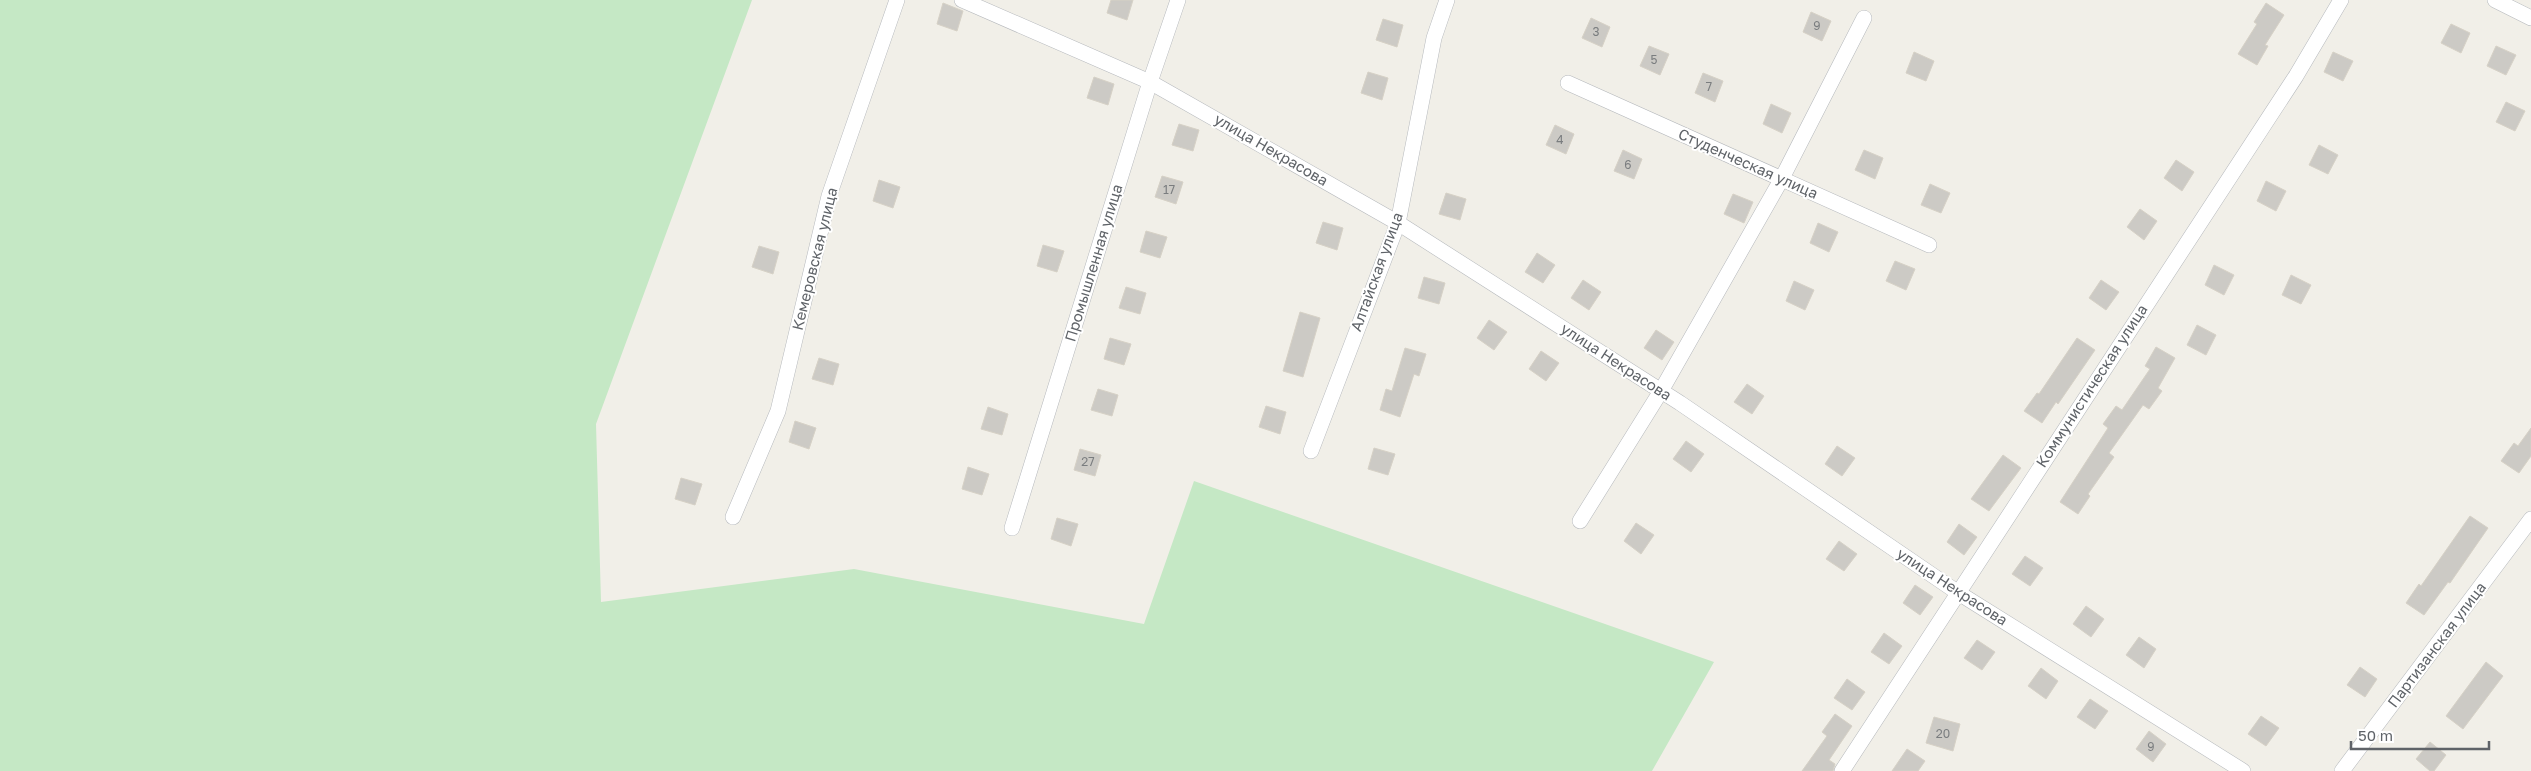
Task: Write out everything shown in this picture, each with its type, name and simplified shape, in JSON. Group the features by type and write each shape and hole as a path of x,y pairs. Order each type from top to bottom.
{"street":[{"name":"Кемеровская улица","path":"733,517 778,411 829,196 897,0"},
{"name":"улица Некрасова","path":"962,0 1150,82 1398,223 1661,391 1957,592 2243,771"},
{"name":"Промышленная улица","path":"1012,528 1150,82 1178,0"},
{"name":"Алтайская улица","path":"1311,451 1398,223 1434,38 1447,0"},
{"name":"Коммунистическая улица","path":"1842,771 1957,592 2296,76 2341,0"},
{"path":"2495,0 2531,18"},
{"path":"1580,521 1661,391 1781,180 1864,18"},
{"name":"Студенческая улица","path":"1568,83 1929,245"},
{"name":"Партизанская улица","path":"2342,771 2531,519"}],"green space":[{"path":"0,0 752,0 596,424 601,602 854,569 1144,624 1194,481 1714,662 1652,771 0,771"}],"building":[{"path":"1111,0 1133,0 1127,20 1107,13"},
{"path":"943,3 963,11 957,31 937,24"},
{"path":"2266,3 2284,15 2265,45 2268,46 2257,65 2238,54 2257,24 2254,22"},
{"path":"1811,12 1831,21 1822,41 1803,32"},
{"path":"1591,18 1610,27 1602,47 1582,38"},
{"path":"1383,19 1403,25 1397,47 1376,40"},
{"path":"2451,24 2470,33 2461,53 2441,43"},
{"path":"1649,46 1669,54 1660,75 1640,66"},
{"path":"2496,46 2516,55 2506,75 2487,66"},
{"path":"1914,52 1934,61 1926,81 1906,73"},
{"path":"2333,52 2353,61 2343,81 2324,72"},
{"path":"1368,72 1388,78 1382,100 1361,93"},
{"path":"1703,73 1723,81 1715,102 1695,93"},
{"path":"1094,77 1114,84 1108,105 1087,98"},
{"path":"2506,102 2525,111 2515,131 2496,122"},
{"path":"1771,104 1791,113 1782,133 1763,124"},
{"path":"1179,124 1199,130 1193,151 1172,145"},
{"path":"1555,125 1574,134 1566,154 1546,145"},
{"path":"2319,145 2338,155 2328,174 2309,165"},
{"path":"1623,150 1642,159 1634,179 1614,171"},
{"path":"1864,150 1883,158 1875,179 1855,170"},
{"path":"2176,160 2194,172 2182,191 2164,178"},
{"path":"1162,176 1183,182 1176,204 1155,197"},
{"path":"879,180 900,187 893,208 873,201"},
{"path":"2266,181 2286,191 2276,211 2257,201"},
{"path":"1930,184 1950,193 1941,213 1921,205"},
{"path":"1446,193 1466,199 1460,220 1439,214"},
{"path":"1733,194 1753,202 1744,223 1724,214"},
{"path":"2140,209 2157,221 2144,240 2127,227"},
{"path":"1323,222 1343,228 1337,250 1316,243"},
{"path":"1818,223 1838,232 1829,252 1810,243"},
{"path":"1146,231 1167,237 1160,258 1140,252"},
{"path":"1043,245 1064,251 1057,272 1037,266"},
{"path":"759,246 779,252 773,274 752,267"},
{"path":"1537,253 1555,265 1543,283 1525,272"},
{"path":"1895,261 1915,269 1906,290 1886,281"},
{"path":"2214,265 2234,275 2224,295 2205,285"},
{"path":"2291,275 2311,285 2301,304 2282,295"},
{"path":"1424,277 1445,283 1439,304 1418,298"},
{"path":"1583,280 1601,292 1589,310 1571,298"},
{"path":"2101,280 2119,292 2106,310 2089,298"},
{"path":"1794,281 1814,290 1805,310 1786,301"},
{"path":"1126,287 1146,293 1140,314 1119,308"},
{"path":"1300,312 1320,318 1303,377 1283,371"},
{"path":"1489,320 1507,332 1494,350 1477,338"},
{"path":"2197,325 2216,335 2206,355 2187,345"},
{"path":"1656,330 1674,342 1662,360 1644,348"},
{"path":"1110,338 1131,344 1124,365 1104,359"},
{"path":"2077,338 2095,350 2058,404 2056,402 2042,423 2024,411 2037,393 2039,394"},
{"path":"2156,347 2175,358 2158,388 2162,391 2149,409 2143,405 2109,453 2114,457 2088,494 2090,496 2078,514 2060,502 2108,428 2103,424 2116,406 2122,410 2150,369 2145,366"},
{"path":"1405,348 1426,354 1419,376 1414,374 1400,417 1380,410 1386,389 1392,391"},
{"path":"1541,351 1559,363 1546,381 1529,369"},
{"path":"819,358 839,364 833,385 812,379"},
{"path":"1747,384 1764,396 1752,414 1734,402"},
{"path":"1098,389 1118,395 1112,416 1091,410"},
{"path":"1266,406 1286,412 1280,434 1259,427"},
{"path":"988,407 1008,414 1002,435 981,429"},
{"path":"795,421 816,428 809,449 789,442"},
{"path":"2531,428 2531,456 2519,473 2501,461 2514,443 2518,446"},
{"path":"1686,441 1704,454 1691,472 1673,459"},
{"path":"1837,446 1855,458 1842,476 1825,464"},
{"path":"1374,448 1395,454 1388,475 1368,469"},
{"path":"1080,449 1101,455 1095,476 1074,470"},
{"path":"2003,455 2021,468 1989,511 1971,499"},
{"path":"968,467 989,474 982,495 962,489"},
{"path":"681,478 702,484 695,505 675,499"},
{"path":"2470,516 2488,528 2450,583 2448,582 2424,615 2406,603 2419,584 2421,586"},
{"path":"1057,518 1078,524 1071,546 1051,539"},
{"path":"1636,523 1654,535 1641,554 1624,541"},
{"path":"1959,524 1977,537 1964,555 1947,542"},
{"path":"1839,541 1857,554 1844,571 1826,559"},
{"path":"2025,556 2043,568 2030,586 2012,574"},
{"path":"1915,585 1933,597 1920,615 1903,603"},
{"path":"2086,606 2104,619 2091,637 2073,624"},
{"path":"1884,633 1902,646 1889,664 1871,652"},
{"path":"2139,637 2156,649 2144,668 2126,655"},
{"path":"1977,640 1995,652 1982,670 1964,658"},
{"path":"2486,662 2503,676 2463,729 2446,716"},
{"path":"2360,667 2377,679 2365,697 2347,685"},
{"path":"2041,668 2058,681 2046,699 2028,686"},
{"path":"1847,679 1865,692 1852,710 1834,698"},
{"path":"2090,699 2108,711 2095,729 2077,717"},
{"path":"1835,714 1852,726 1829,760 1835,764 1833,771 1802,771 1827,736 1822,732"},
{"path":"2261,716 2279,728 2266,746 2248,734"},
{"path":"1934,717 1960,724 1953,751 1926,743"},
{"path":"2149,731 2166,744 2153,762 2136,749"},
{"path":"2430,742 2446,755 2434,771 2430,771 2416,759"},
{"path":"1907,749 1925,761 1918,771 1892,771"}]}
